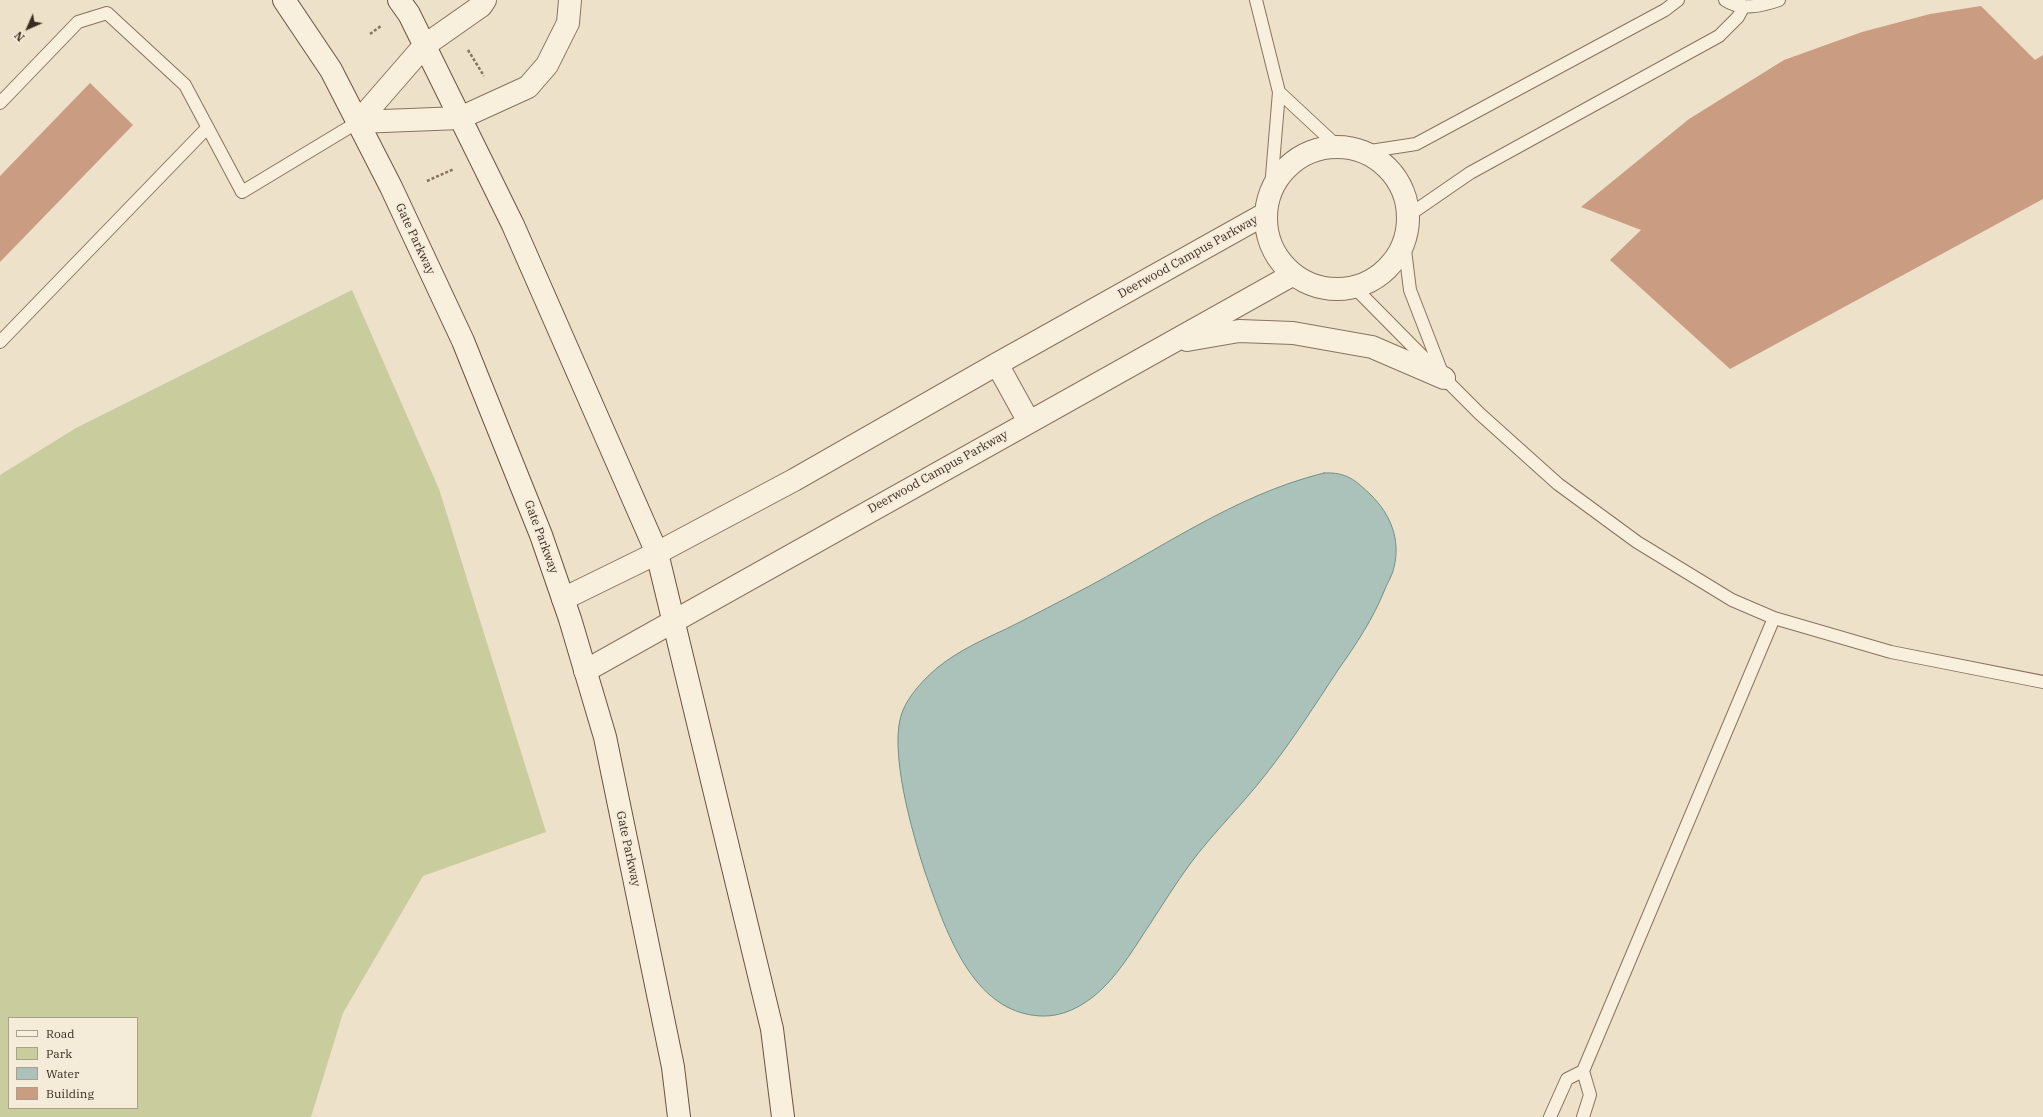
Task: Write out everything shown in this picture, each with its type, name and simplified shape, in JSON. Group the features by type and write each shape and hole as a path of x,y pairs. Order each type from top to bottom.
{"street":[{"name":"Gate Parkway","path":"284,0 329,67 391,187 463,341 541,535 563,599 605,737 673,1067 679,1117"},
{"path":"399,0 409,14 513,225 657,553 772,1029 783,1117"},
{"path":"358,122 424,46 481,6 485,0"},
{"path":"358,122 460,118 528,87 547,65 568,24 570,0"},
{"path":"1337,146 1364,152 1386,166 1402,189 1409,215 1404,242 1390,266 1369,283 1343,290 1316,287 1292,275 1271,248 1265,214 1271,188 1287,166 1310,151 1337,146"},
{"name":"Deerwood Campus Parkway","path":"563,599 657,553 794,480 1265,214"},
{"name":"Deerwood Campus Parkway","path":"585,671 1292,275"},
{"path":"1170,343 1239,331 1293,333 1372,348 1444,378"},
{"path":"997,364 1029,422"}],"lane":[{"path":"1256,0 1279,92 1271,188"},
{"path":"1364,152 1416,144 1665,10 1678,0"},
{"path":"1725,0 1730,3 1755,8 1779,0"},
{"path":"1409,215 1470,173 1719,36 1738,17 1744,6"},
{"path":"0,103 78,22 107,13 185,85 242,192 358,122"},
{"path":"1279,92 1337,146"},
{"path":"0,342 207,128"},
{"path":"1404,242 1410,290 1444,378"},
{"path":"1354,287 1480,414 1558,484 1637,542 1732,600 1774,618 1890,652 2043,682"},
{"path":"1583,1117 1590,1096 1583,1071 1774,618"},
{"path":"1550,1117 1567,1079 1583,1071"}],"path":[{"path":"370,34 381,26"},
{"path":"467,49 488,82"},
{"path":"427,181 455,169"}],"green space":[{"path":"352,290 439,489 546,832 423,876 343,1013 311,1117 0,1117 0,475 76,428"}],"water":[{"path":"1324,473 1339,474 1350,478 1371,495 1384,510 1395,537 1396,557 1393,572 1370,621 1285,749 1257,785 1190,864 1117,973 1104,987 1083,1004 1067,1012 1050,1016 1041,1016 1017,1011 996,1000 979,984 964,964 952,941 925,872 914,836 904,791 898,746 899,726 903,710 909,698 922,682 937,668 970,646 1107,577 1228,510 1259,495"}],"building":[{"path":"1981,6 2035,60 2043,55 2043,199 1730,369 1610,260 1641,230 1581,207 1689,119 1784,60 1862,32 1930,14"},
{"path":"90,83 133,125 0,262 0,176"}]}
